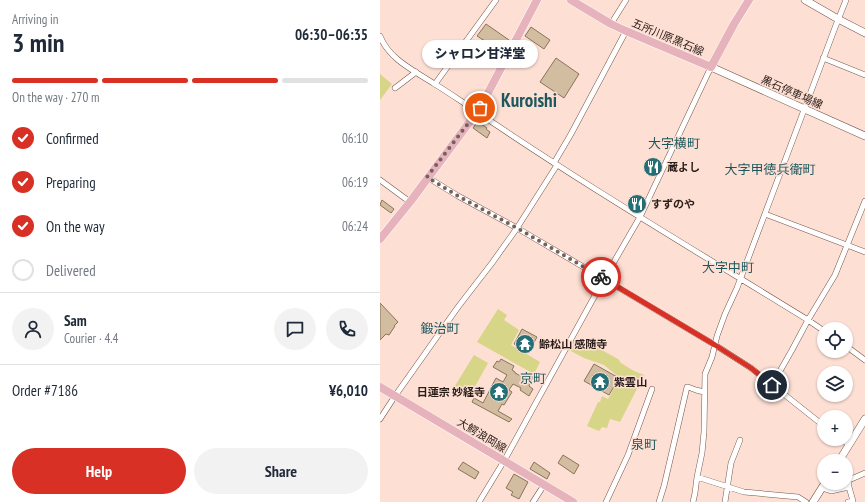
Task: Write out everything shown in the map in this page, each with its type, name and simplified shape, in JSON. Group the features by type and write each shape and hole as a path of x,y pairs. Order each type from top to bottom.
{"main road":[{"path":"380,239 410,202 427,177 480,108 537,0"},
{"name":"五所川原黒石線","path":"571,0 611,24 711,67 734,24 749,0"},
{"path":"805,0 838,20 865,33"},
{"name":"黒石停車場線","path":"711,67 865,136"},
{"name":"大鰐浪岡線","path":"380,387 573,502"},
{"path":"853,438 865,419"},
{"path":"813,502 820,490"}],"street":[{"path":"435,84 496,0"},
{"path":"611,24 626,0"},
{"path":"693,502 702,453 704,432 705,374 712,357 717,336 846,0"},
{"path":"380,419 458,307 517,228 555,164 626,31"},
{"path":"380,36 393,56 416,72 640,218 674,237 817,326"},
{"path":"823,58 865,75"},
{"path":"479,502 504,461 604,278 640,218 711,67"},
{"path":"394,88 416,72"},
{"path":"427,177 604,278 715,345 751,368 817,420"},
{"path":"380,180 410,202"},
{"path":"772,385 835,275 865,201"},
{"path":"765,214 865,252"},
{"path":"853,351 865,360"},
{"path":"659,502 687,388 688,386 704,392"},
{"path":"606,502 628,455 652,389"},
{"path":"725,502 731,463 740,440"},
{"path":"853,478 865,473"},
{"path":"697,477 744,492 798,497 806,502"},
{"path":"533,502 544,485"},
{"path":"848,502 853,501 850,490"},
{"path":"785,496 785,502"}],"shaded area":[{"path":"380,74 392,84 380,100"},
{"path":"498,309 507,315 504,320 519,330 511,345 540,362 534,374 477,342"},
{"path":"574,340 594,350 596,347 618,359 621,363 634,371 644,375 620,422 610,419 607,428 602,427 599,431 587,426 602,396 608,399 620,378 604,365 584,358 569,350"},
{"path":"474,355 488,363 468,399 453,389"}],"building":[{"path":"486,24 509,40 495,59 483,51 488,43 477,36"},
{"path":"531,27 550,40 544,49 525,36"},
{"path":"556,58 579,74 564,98 540,82"},
{"path":"480,123 490,132 487,138 473,128 476,124"},
{"path":"382,200 394,209 391,213 380,205"},
{"path":"380,303 398,322 389,335 386,334 380,340"},
{"path":"522,329 537,337 529,352 514,344"},
{"path":"501,359 514,366 512,370 515,373 525,378 527,374 533,377 529,386 533,389 529,396 520,390 521,388 513,384 509,390 512,392 504,405 502,404 498,411 512,419 509,422 472,402 474,398 483,403 496,378 503,382 507,375 493,367 497,361 499,362"},
{"path":"594,364 619,378 609,395 584,381"},
{"path":"563,455 579,465 574,474 558,463"},
{"path":"463,462 479,472 475,479 458,469"},
{"path":"534,462 550,473 547,479 530,469"},
{"path":"514,474 528,482 519,499 511,495 513,492 506,488"}],"way so far":[{"path":"480,108 427,177 601,277"}],"place":[{"name":"シャロン甘洋堂","path":"480,108"},
{"name":"蔵よし","path":"653,167"},
{"name":"すずのや","path":"637,204"},
{"name":"齢松山 感随寺","path":"525,344"},
{"name":"紫雲山","path":"600,382"},
{"name":"日蓮宗 妙経寺","path":"499,392"}],"district":[{"name":"Kuroishi","path":"529,100"},
{"name":"大字横町","path":"674,143"},
{"name":"大字甲徳兵衛町","path":"770,169"},
{"name":"大字中町","path":"728,267"},
{"name":"鍛治町","path":"440,328"},
{"name":"京町","path":"533,378"},
{"name":"泉町","path":"644,444"}],"route":[{"path":"601,277 715,345 751,368 772,385"}]}
